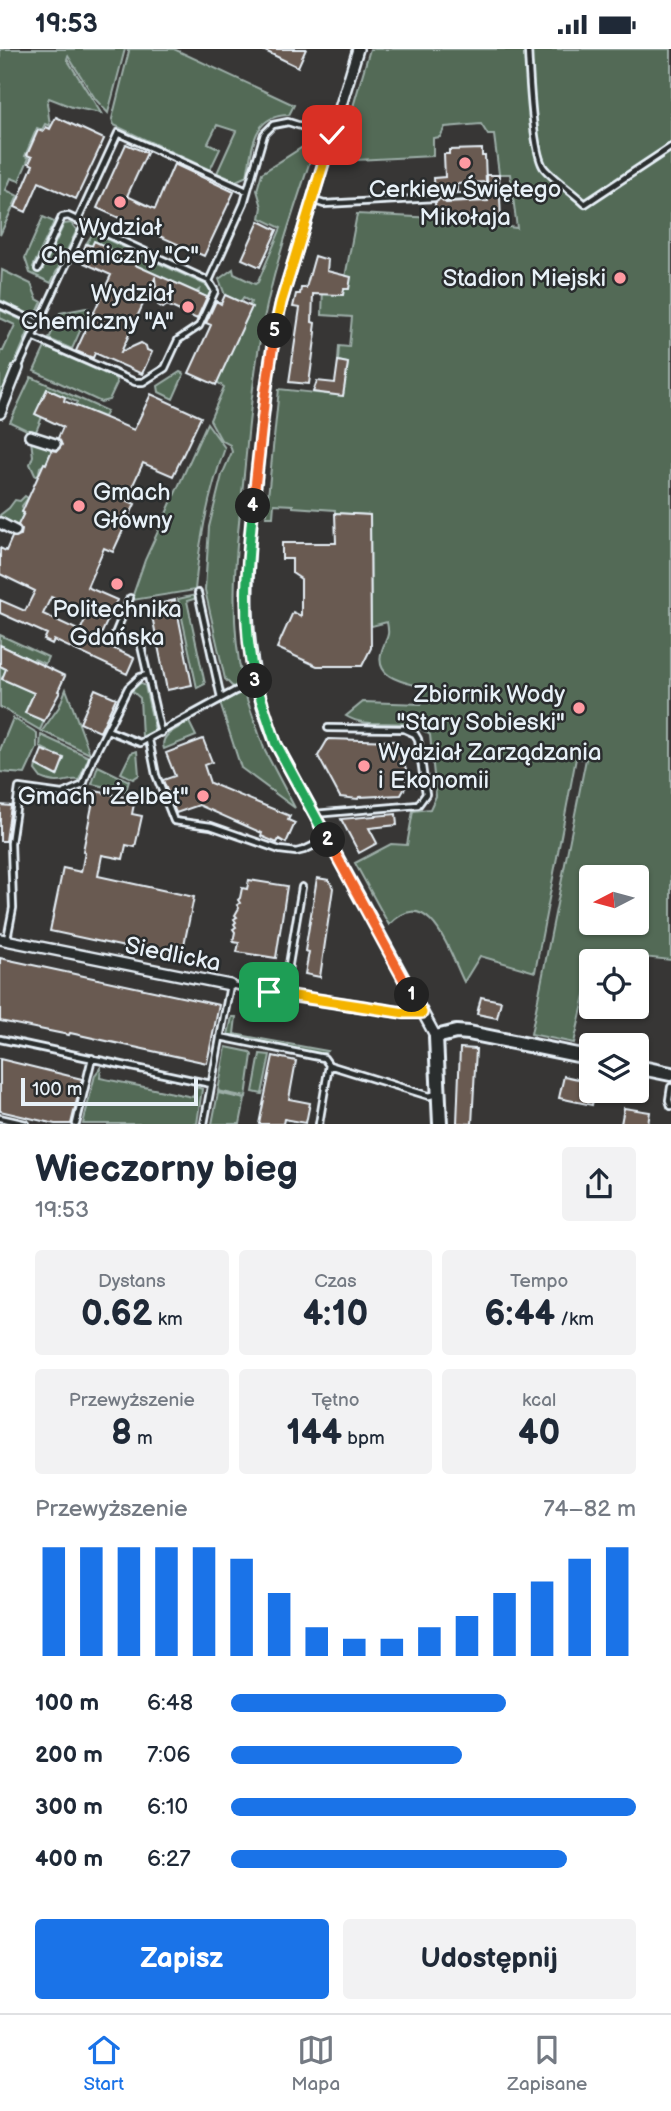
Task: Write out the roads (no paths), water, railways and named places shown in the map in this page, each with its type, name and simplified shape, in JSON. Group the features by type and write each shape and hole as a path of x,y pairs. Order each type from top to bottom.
{"main road":[{"path":"440,1124 436,1037 456,1032 469,1033 579,1055"},
{"path":"649,1069 671,1074"}],"street":[{"path":"358,49 281,303 265,396 247,583 249,648 256,684 276,744 436,1037"},
{"path":"0,413 19,366"},
{"path":"30,436 55,444"},
{"path":"0,523 15,531"},
{"name":"Siedlicka","path":"4,940 229,985"},
{"name":"Siedlicka","path":"272,993 405,1013 422,1013"}],"lane":[{"path":"528,49 532,108 540,161 545,170 585,204 671,147"},
{"path":"209,281 247,191 261,140 268,128 288,122 332,135"},
{"path":"78,220 118,133 247,191"},
{"path":"446,198 480,196"},
{"path":"312,201 324,204 435,198"},
{"path":"32,337 135,382 144,382 165,369 179,338 199,327 215,291 209,281 68,216 62,217 38,269"},
{"path":"19,366 85,224"},
{"path":"0,305 39,323"},
{"path":"198,593 221,698"},
{"path":"115,634 130,598"},
{"path":"141,646 161,733"},
{"path":"4,940 13,908 11,843 19,788 62,794 83,785 128,688 140,677 148,675"},
{"path":"107,730 140,743 221,698 256,684"},
{"path":"313,814 418,805 426,794 415,734 404,729 327,728"},
{"path":"149,740 156,775 174,821 211,826 280,850 296,852 327,839"},
{"path":"284,995 302,887"},
{"path":"204,1124 229,985"},
{"name":"Siedlicka","path":"229,985 272,993"},
{"path":"220,1037 324,1058 329,1065 429,1095 438,1094"},
{"path":"0,1039 211,1084"},
{"path":"76,1124 92,1058"},
{"path":"319,1124 329,1065"},
{"path":"671,1087 671,1106"},
{"path":"0,1118 26,1124"}],"place":[{"name":"Cerkiew Świętego Mikołaja","path":"465,163"},
{"name":"Wydział Chemiczny \"C\"","path":"120,202"},
{"name":"Stadion Miejski","path":"620,278"},
{"name":"Wydział Chemiczny \"A\"","path":"188,307"},
{"name":"Gmach Główny","path":"79,506"},
{"name":"Politechnika Gdańska","path":"117,584"},
{"name":"Zbiornik Wody \"Stary Sobieski\"","path":"579,708"},
{"name":"Wydział Zarządzania i Ekonomii","path":"364,766"},
{"name":"Gmach \"Żelbet\"","path":"203,796"}]}
